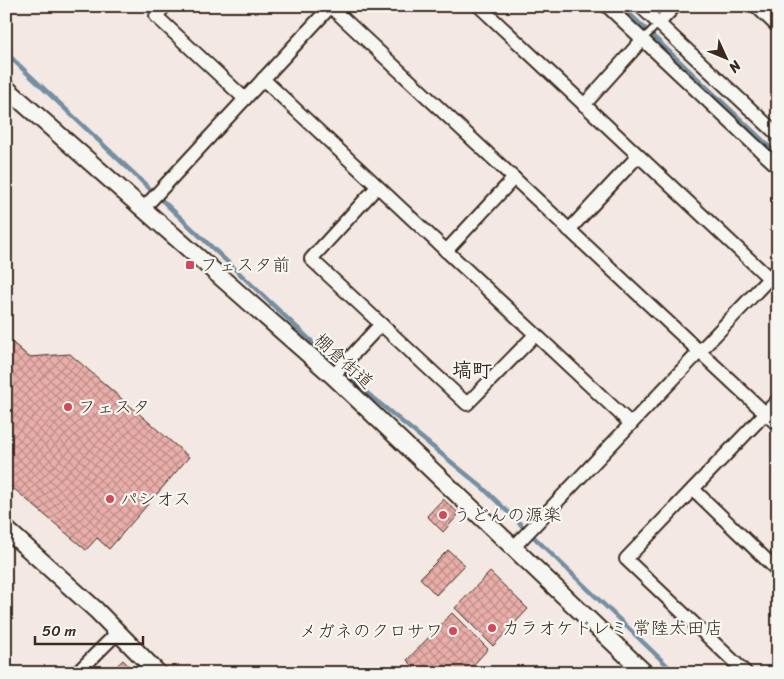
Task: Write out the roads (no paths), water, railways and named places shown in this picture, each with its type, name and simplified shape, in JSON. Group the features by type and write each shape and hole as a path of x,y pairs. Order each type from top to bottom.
{"street":[{"path":"165,6 156,16 245,99"},
{"path":"479,6 638,156 773,274 513,548"},
{"path":"607,6 778,167"},
{"path":"640,6 778,135"},
{"path":"659,23 675,6"},
{"path":"756,6 778,27"},
{"path":"143,209 331,7 698,353 778,425"},
{"path":"584,105 643,40"},
{"path":"263,80 631,424"},
{"name":"棚倉街道","path":"6,88 333,376 645,673"},
{"path":"569,230 638,156"},
{"path":"446,251 514,178"},
{"path":"377,187 312,259 467,404 534,335"},
{"path":"333,376 381,324"},
{"path":"746,673 626,559 778,400"},
{"path":"694,489 778,570"},
{"path":"6,529 118,632 158,673"},
{"path":"77,673 118,632"}],"lane":[{"path":"643,40 659,23"}],"waterway":[{"path":"621,6 778,155"},
{"path":"6,53 362,389 483,488 675,673"}],"place":[{"name":"フェスタ前","path":"190,265"},
{"name":"フェスタ","path":"68,407"},
{"name":"パシオス","path":"110,499"},
{"name":"うどんの源楽","path":"443,515"},
{"name":"カラオケドレミ 常陸太田店","path":"492,628"},
{"name":"メガネのクロサワ","path":"453,631"}],"district":[{"name":"塙町","path":"472,370"}]}
